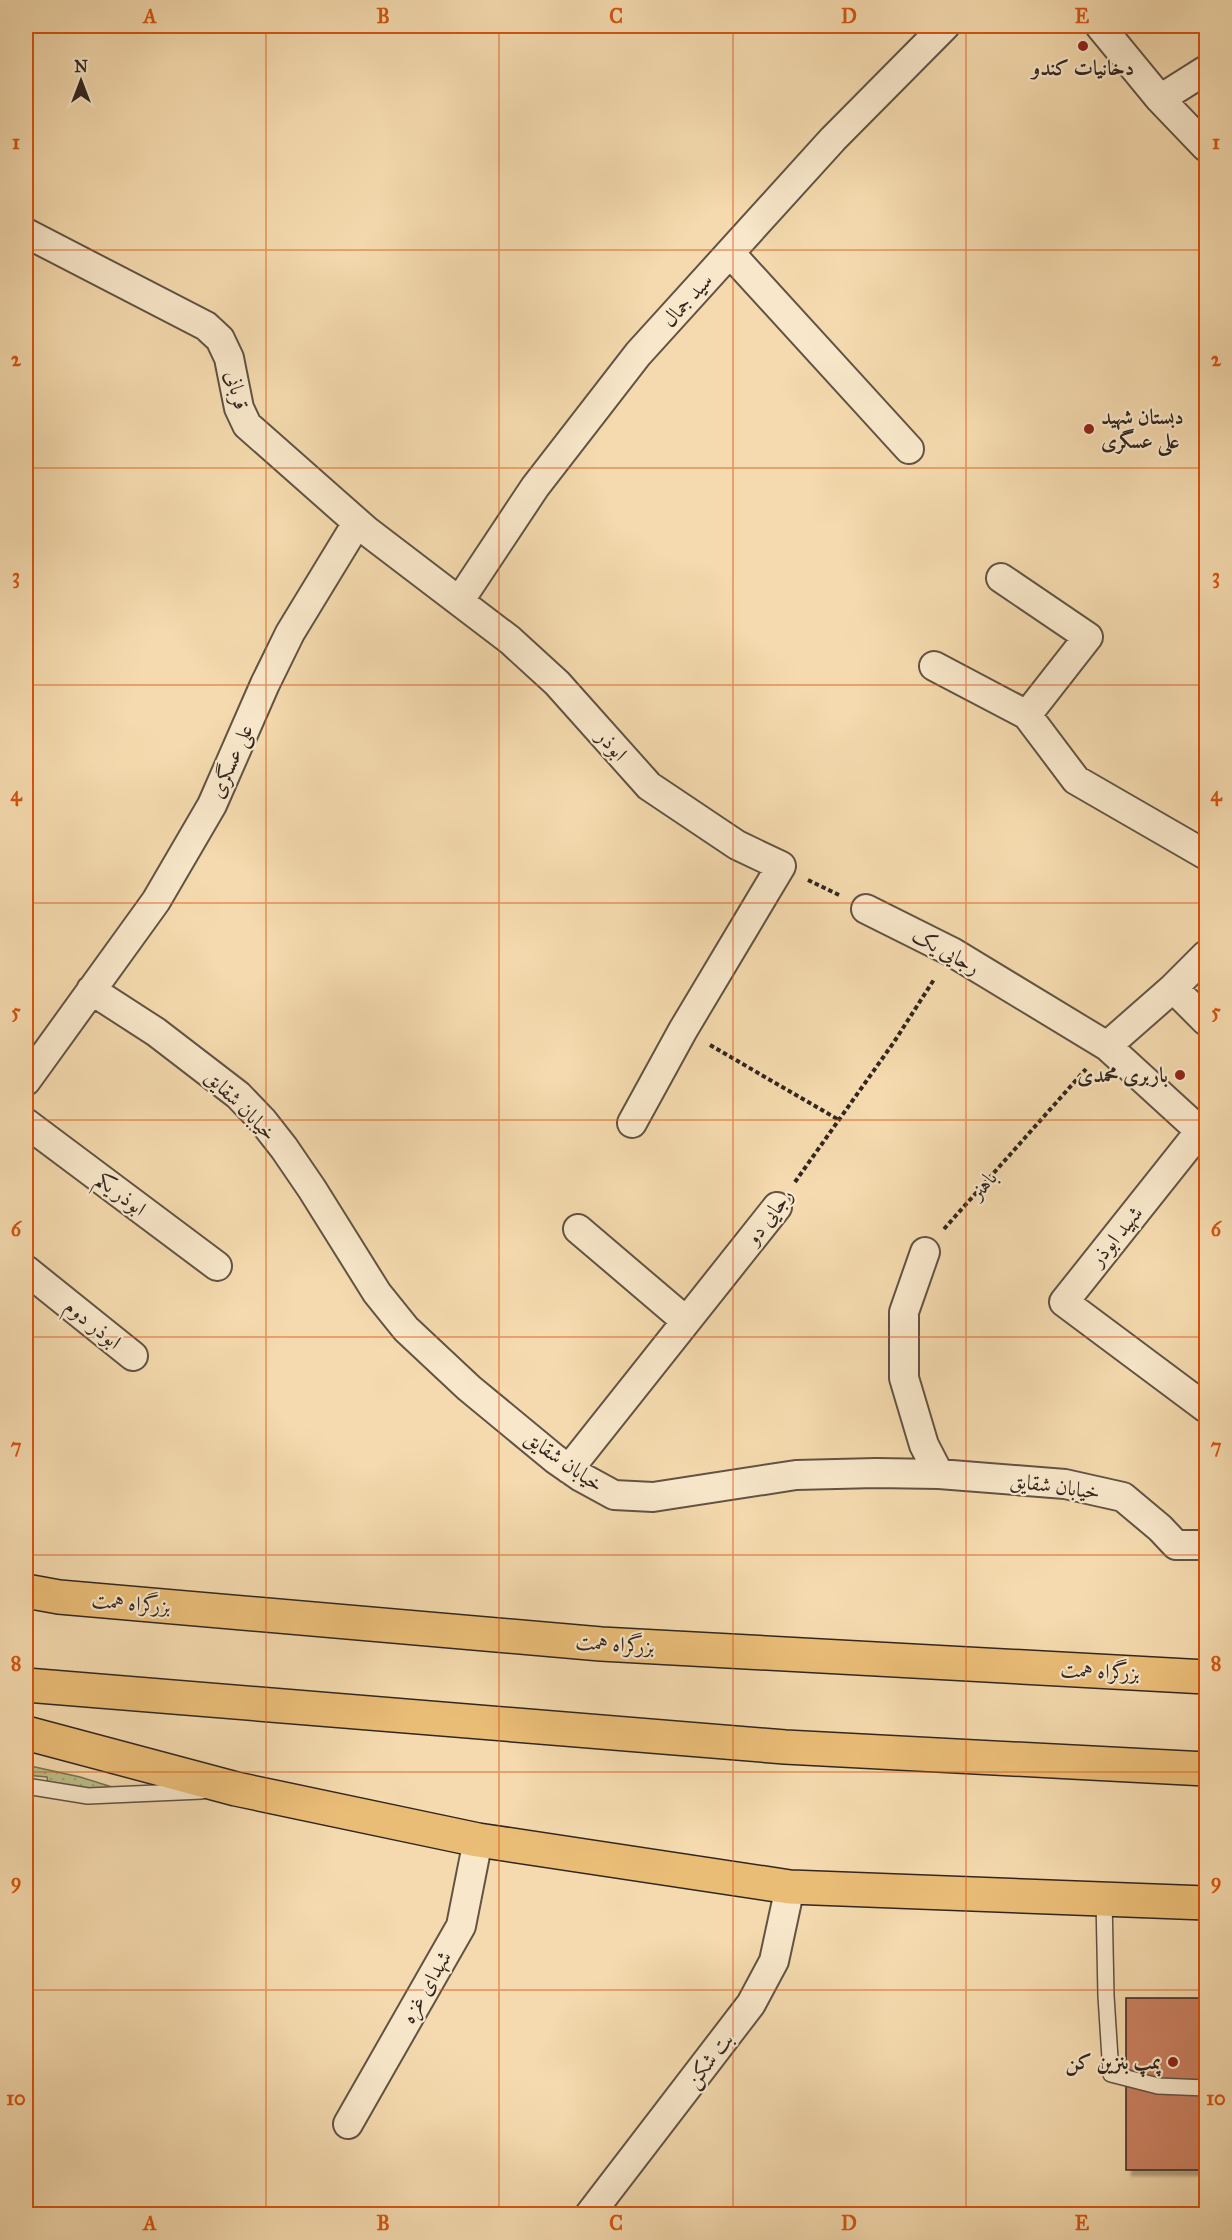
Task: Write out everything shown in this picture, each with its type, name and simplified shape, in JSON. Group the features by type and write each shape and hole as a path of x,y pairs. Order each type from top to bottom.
{"highway":[{"name":"بزرگراه همت","path":"26,1592 59,1597 601,1644 1206,1677"},
{"path":"26,1685 785,1747 1206,1769"},
{"path":"26,1733 236,1790 478,1840 790,1887 1206,1903"}],"street":[{"path":"1100,26 1160,99 1206,147"},
{"name":"سید جمال","path":"460,600 535,487 631,363 833,139 940,27"},
{"path":"1160,99 1206,70"},
{"name":"قربانی","path":"26,233 206,326 220,339 229,358 239,408 248,425 357,523 460,600"},
{"path":"730,253 909,449"},
{"name":"علی عسگری","path":"91,990 156,902 212,805 290,633 357,523"},
{"path":"1001,578 1088,637 1027,715"},
{"name":"ابوذر","path":"460,600 510,640 556,683 649,786 737,845 781,866"},
{"path":"934,666 1027,715 1076,780 1206,855"},
{"path":"632,1123 683,1030 781,866"},
{"name":"رجایی یک","path":"866,909 952,952 1107,1046"},
{"path":"1107,1046 1173,988 1206,955"},
{"path":"1173,988 1206,1021"},
{"path":"26,1081 91,990"},
{"name":"خیابان شقایق","path":"91,990 156,1032 238,1095 284,1148 377,1293 406,1329 469,1388 569,1469 614,1495 653,1497 796,1475 876,1473 939,1474 1065,1484 1123,1497 1161,1528 1176,1545 1206,1545"},
{"name":"شهید ابوذر","path":"1107,1046 1200,1131 1064,1302 1206,1408"},
{"name":"ابوذر یکم","path":"26,1123 217,1266"},
{"name":"رجایی دو","path":"569,1469 777,1207"},
{"path":"578,1229 686,1321"},
{"path":"925,1252 904,1312 904,1378 924,1445 939,1474"},
{"name":"ابوذر دوم","path":"26,1270 133,1356"},
{"name":"شهدای غزه","path":"348,2124 461,1926 478,1840"},
{"name":"بت شکن","path":"590,2214 751,2004 774,1961 790,1887"}],"lane":[{"path":"26,1786 88,1796 236,1790"},
{"path":"1104,1899 1106,1996 1111,2074 1158,2086 1206,2088"}],"path":[{"path":"781,866 866,909"},
{"name":"رجایی دو","path":"777,1207 894,1042 952,952"},
{"path":"683,1030 839,1120"},
{"name":"باهنر","path":"925,1252 1107,1046"}],"green space":[{"path":"26,1765 80,1777 125,1791 48,1786 47,1777 26,1775"}],"building":[{"path":"1126,1998 1203,1998 1204,2170 1126,2170"}],"place":[{"name":"دخانیات کندو","path":"1083,46"},
{"name":"دبستان شهید علی عسگری","path":"1089,429"},
{"name":"باربری محمدی","path":"1180,1075"},
{"name":"پمپ بنزین کن","path":"1173,2062"}]}
